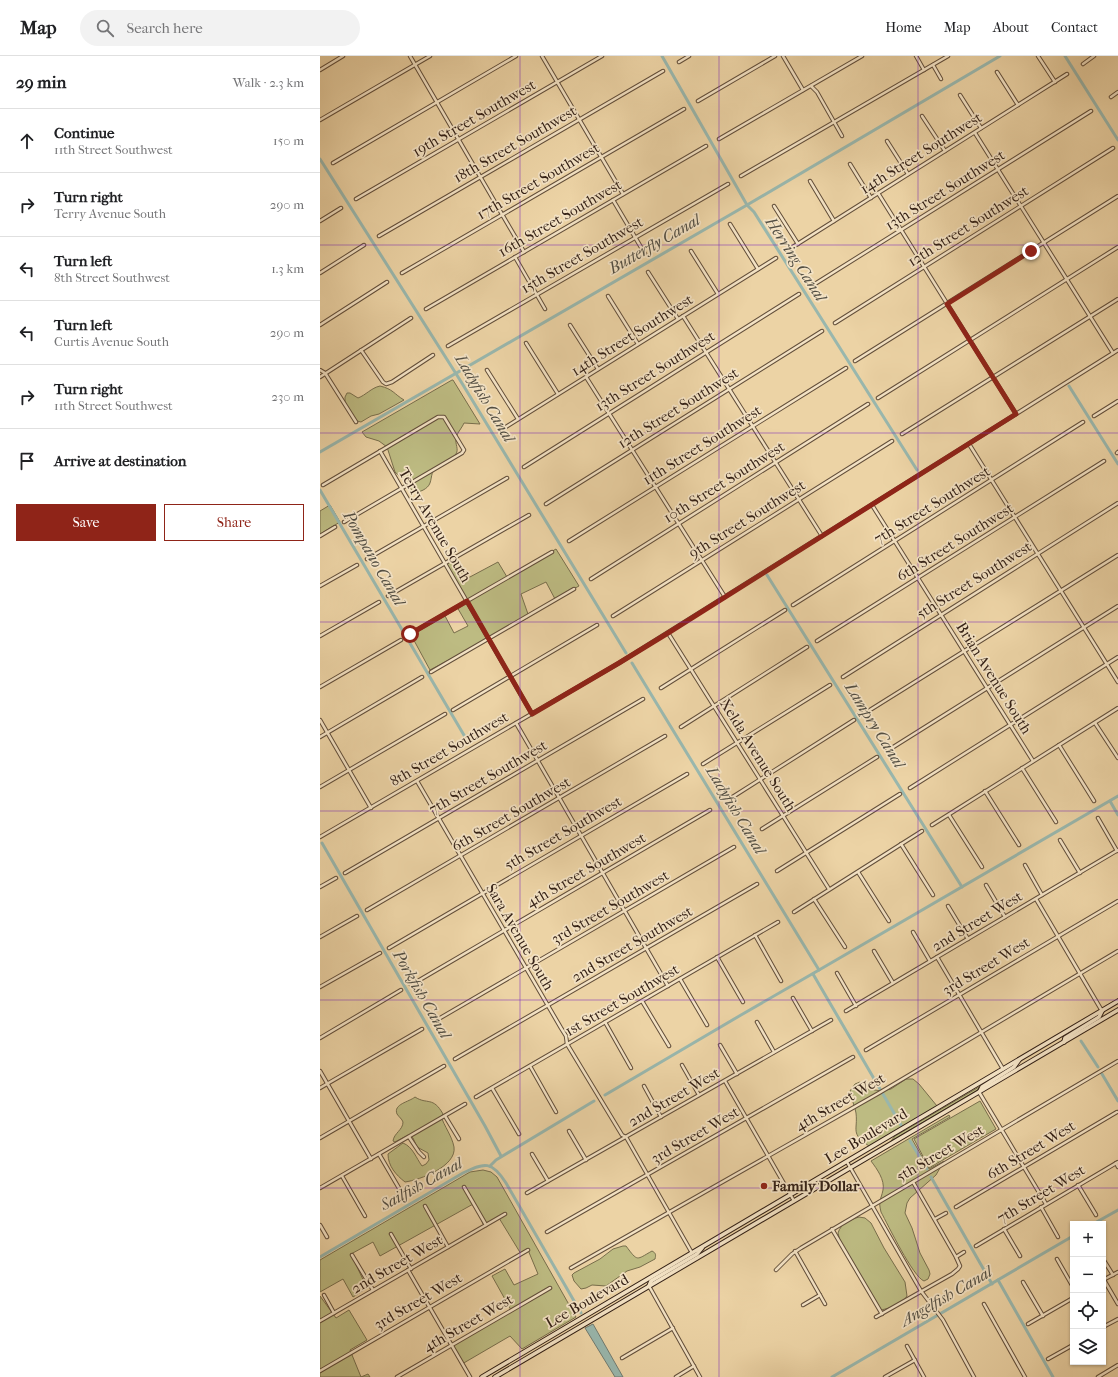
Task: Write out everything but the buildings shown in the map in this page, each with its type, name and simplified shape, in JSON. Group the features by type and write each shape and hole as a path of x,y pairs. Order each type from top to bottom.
{"main road":[{"name":"Lee Boulevard","path":"482,1377 1118,1001"},
{"path":"1064,1042 1064,1038 1099,1017 1102,1010"},
{"name":"Lee Boulevard","path":"495,1377 1118,1010"},
{"path":"979,1092 982,1087 1014,1067 1020,1059"},
{"path":"649,1286 654,1279 697,1254 702,1247"}],"street":[{"path":"320,70 343,56"},
{"path":"410,56 524,252"},
{"path":"320,120 430,56"},
{"path":"333,163 516,56"},
{"path":"542,56 623,194"},
{"name":"19th Street Southwest","path":"356,199 602,56"},
{"path":"679,62 689,56"},
{"path":"698,101 775,56"},
{"path":"784,56 803,90"},
{"path":"720,139 862,56"},
{"path":"916,56 924,70"},
{"path":"741,176 948,56"},
{"path":"1038,56 1055,82"},
{"path":"1083,64 1094,56"},
{"path":"933,65 941,79"},
{"name":"18th Street Southwest","path":"379,236 663,71"},
{"path":"997,72 1018,105"},
{"name":"14th Street Southwest","path":"788,250 1067,74"},
{"path":"811,86 817,92 842,136"},
{"path":"1111,97 1118,92"},
{"path":"960,94 981,128"},
{"name":"17th Street Southwest","path":"402,273 684,108"},
{"name":"13th Street Southwest","path":"810,287 1091,111"},
{"path":"922,116 945,151"},
{"path":"975,133 1113,353"},
{"path":"887,141 908,174"},
{"name":"16th Street Southwest","path":"426,309 706,146"},
{"name":"12th Street Southwest","path":"835,323 1113,148"},
{"path":"850,164 871,198"},
{"path":"810,181 834,221"},
{"name":"15th Street Southwest","path":"448,346 728,184"},
{"path":"878,193 1016,414"},
{"path":"855,361 1118,196"},
{"path":"613,200 645,254"},
{"path":"774,206 798,244"},
{"path":"320,222 341,208"},
{"path":"730,224 758,269"},
{"path":"320,273 364,245"},
{"path":"878,398 1118,247"},
{"path":"690,251 718,294"},
{"path":"515,257 545,309"},
{"name":"14th Street Southwest","path":"501,430 776,258"},
{"path":"648,272 678,319"},
{"path":"320,325 387,282"},
{"name":"13th Street Southwest","path":"524,467 799,294"},
{"path":"608,296 638,344"},
{"path":"902,434 1118,298"},
{"path":"683,316 822,536"},
{"path":"320,377 411,318"},
{"path":"570,325 598,369"},
{"name":"12th Street Southwest","path":"546,504 822,331"},
{"path":"526,343 558,394"},
{"path":"361,350 383,382 387,384 433,355"},
{"name":"8th Street Southwest","path":"320,837 619,663 1118,350"},
{"name":"11th Street Southwest","path":"569,541 846,368"},
{"path":"320,370 325,373 356,422"},
{"path":"487,370 518,419"},
{"path":"586,377 725,597"},
{"path":"1094,416 1118,401"},
{"name":"10th Street Southwest","path":"591,579 868,404"},
{"path":"323,484 438,417 444,417 464,450 462,453 344,522"},
{"name":"7th Street Southwest","path":"793,605 1083,422"},
{"name":"9th Street Southwest","path":"613,616 892,441"},
{"path":"969,444 1118,682"},
{"name":"Terry Avenue South","path":"380,451 532,714"},
{"name":"6th Street Southwest","path":"818,641 1104,461"},
{"path":"367,559 507,478"},
{"name":"5th Street Southwest","path":"843,677 1118,503"},
{"name":"Brian Avenue South","path":"872,505 1033,762"},
{"path":"388,596 529,515"},
{"path":"320,536 335,527"},
{"path":"410,634 552,552"},
{"path":"862,715 1118,555"},
{"path":"320,586 357,564"},
{"path":"431,672 574,589"},
{"path":"320,636 379,602"},
{"path":"887,751 1118,606"},
{"path":"660,688 785,610"},
{"path":"453,710 598,626"},
{"name":"Xelda Avenue South","path":"668,633 829,889"},
{"path":"320,687 401,640"},
{"path":"681,727 807,647"},
{"path":"910,788 1118,657"},
{"path":"320,737 422,677"},
{"path":"703,764 830,685"},
{"name":"7th Street Southwest","path":"345,873 643,699"},
{"path":"932,825 1118,708"},
{"path":"320,787 445,714"},
{"path":"320,720 370,808"},
{"path":"731,798 854,720"},
{"path":"516,723 668,986"},
{"path":"1095,723 1118,758"},
{"name":"6th Street Southwest","path":"367,910 665,736"},
{"path":"1059,745 1094,801"},
{"path":"762,829 877,757"},
{"path":"1022,768 1056,822"},
{"name":"5th Street Southwest","path":"389,948 687,774"},
{"name":"Sara Avenue South","path":"417,781 566,1036 567,1044 622,1135 626,1137 692,1253"},
{"path":"985,791 1019,845"},
{"path":"777,871 900,794"},
{"name":"4th Street Southwest","path":"411,985 710,810"},
{"path":"948,815 982,867"},
{"path":"1098,818 1117,851"},
{"path":"794,912 922,831"},
{"path":"1060,840 1080,873"},
{"path":"901,844 933,895"},
{"name":"3rd Street Southwest","path":"435,1021 734,847"},
{"name":"2nd Street West","path":"846,1011 1117,851"},
{"path":"1025,865 1042,895"},
{"path":"858,872 889,922"},
{"path":"320,887 336,878"},
{"name":"2nd Street Southwest","path":"455,1059 757,884"},
{"path":"986,885 1005,917"},
{"path":"814,899 845,947"},
{"path":"1036,899 1102,1010"},
{"name":"3rd Street West","path":"866,1050 1118,901"},
{"path":"948,906 968,939"},
{"path":"320,937 357,916"},
{"name":"1st Street Southwest","path":"476,1097 778,922"},
{"path":"913,932 930,961"},
{"path":"755,935 781,981"},
{"path":"874,951 893,983"},
{"name":"4th Street West","path":"571,1268 879,1093 1118,951"},
{"path":"320,987 380,953"},
{"path":"717,957 743,1002"},
{"path":"937,957 1003,1069"},
{"path":"837,973 856,1006"},
{"path":"680,979 707,1024"},
{"path":"320,1038 401,990"},
{"path":"793,998 812,1031"},
{"path":"642,1001 669,1046"},
{"name":"2nd Street West","path":"527,1193 831,1020"},
{"path":"605,1022 631,1068"},
{"path":"757,1022 774,1052"},
{"path":"320,1088 422,1029"},
{"path":"720,1045 737,1074"},
{"name":"3rd Street West","path":"547,1232 853,1057"},
{"name":"5th Street West","path":"776,1270 795,1252 832,1229 1118,1061"},
{"path":"682,1064 699,1095"},
{"path":"320,1138 444,1066"},
{"path":"530,1066 556,1112"},
{"path":"320,1071 371,1159"},
{"path":"725,1081 794,1201"},
{"path":"644,1086 661,1117"},
{"path":"492,1088 519,1134"},
{"path":"979,1092 1046,1204"},
{"path":"320,1188 465,1104"},
{"name":"6th Street West","path":"956,1207 1118,1112"},
{"path":"445,1116 459,1139"},
{"path":"569,1131 586,1160"},
{"path":"409,1137 424,1157"},
{"path":"379,1154 403,1195"},
{"path":"532,1154 548,1181"},
{"path":"847,1162 921,1291 943,1320 974,1377"},
{"path":"1117,1162 1118,1167"},
{"name":"7th Street West","path":"976,1246 1117,1162"},
{"path":"342,1176 365,1216"},
{"path":"876,1317 952,1274 960,1266 913,1182"},
{"path":"1078,1185 1096,1215"},
{"path":"464,1187 486,1225"},
{"path":"425,1206 448,1246"},
{"path":"1041,1207 1058,1237"},
{"path":"935,1219 946,1213"},
{"name":"2nd Street West","path":"320,1321 505,1214"},
{"path":"320,1225 328,1238"},
{"path":"832,1229 882,1314"},
{"path":"1004,1229 1020,1256"},
{"path":"391,1234 429,1308 470,1377"},
{"name":"3rd Street West","path":"320,1371 528,1250"},
{"path":"795,1252 825,1304"},
{"path":"956,1257 964,1252"},
{"path":"352,1255 373,1290"},
{"path":"1057,1259 1070,1282"},
{"path":"1106,1264 1113,1275"},
{"path":"1106,1279 1118,1272"},
{"path":"1023,1282 1043,1316"},
{"path":"1106,1283 1118,1304"},
{"path":"649,1286 700,1377"},
{"name":"4th Street West","path":"397,1377 550,1288"},
{"path":"324,1295 334,1313"},
{"path":"803,1305 820,1295"},
{"path":"1028,1324 1070,1300"},
{"path":"984,1304 1025,1377"},
{"path":"1106,1325 1118,1319"},
{"path":"622,1358 673,1328"},
{"path":"907,1346 924,1377"},
{"path":"1048,1360 1070,1347"},
{"path":"885,1377 915,1360"},
{"path":"1098,1377 1118,1365"},
{"path":"676,1377 694,1366"}],"shaded area":[{"path":"452,380 480,424 464,423 456,437 456,454 435,469 430,483 425,489 413,492 405,481 395,472 387,447 379,441 366,437 362,432"},
{"path":"380,386 391,390 404,400 379,414 371,416 361,422 357,421 345,402 347,393 350,393 358,398"},
{"path":"330,505 340,522 320,534 320,511"},
{"path":"556,549 579,586 555,599 546,582 521,594 529,617 430,670 410,633 444,614 454,633 468,626 457,607 467,602 445,563 456,557 468,578 498,562 507,577"},
{"path":"906,1079 913,1079 919,1084 937,1106 869,1146 857,1135 856,1113 850,1091 855,1084 860,1082 868,1089 882,1091 891,1089"},
{"path":"979,1087 978,1090 891,1141 895,1136"},
{"path":"415,1097 433,1103 439,1108 443,1114 441,1116 442,1120 450,1135 454,1147 450,1160 444,1166 428,1175 405,1182 393,1170 389,1162 388,1154 403,1143 412,1150 422,1166 429,1160 428,1153 417,1147 413,1138 408,1135 395,1142 393,1141 403,1125 402,1120 397,1114 397,1108"},
{"path":"980,1101 996,1129 929,1168 914,1139"},
{"path":"949,1115 950,1117 912,1139 929,1169 944,1161 936,1175 910,1198 907,1203 905,1213 912,1228 920,1253 929,1270 930,1274 928,1279 924,1281 919,1277 907,1261 881,1212 880,1202 883,1182 871,1161"},
{"path":"483,1170 491,1172 497,1177 576,1317 522,1349 510,1336 462,1364 451,1346 511,1310 492,1276 505,1269 514,1285 538,1274 528,1250 521,1254 499,1218 483,1224 475,1203 380,1256 373,1242 351,1254 367,1288 353,1297 343,1279 320,1292 320,1260 470,1172"},
{"path":"859,1217 865,1218 871,1223 884,1248 905,1282 907,1296 902,1302 892,1307 881,1310 840,1241 838,1233 841,1227 849,1221"},
{"path":"626,1246 635,1257 638,1258 652,1251 656,1256 655,1259 640,1267 627,1271 606,1286 592,1285 581,1289 574,1281 572,1275 574,1273 600,1259 613,1249"},
{"path":"320,1296 336,1318 349,1310 367,1340 350,1350 361,1377 320,1377"},
{"path":"368,1374 370,1377 361,1377"}],"water":[{"path":"593,1324 623,1377 615,1377 585,1328"}],"waterway":[{"name":"Herring Canal","path":"662,56 747,205 754,212 917,470"},
{"name":"Butterfly Canal","path":"320,452 747,205 1000,56"},
{"path":"1065,56 1118,140"},
{"name":"Ladyfish Canal","path":"320,159 460,380 626,653"},
{"path":"1069,386 1118,464"},
{"name":"Pompano Canal","path":"320,490 468,742"},
{"name":"Lampry Canal","path":"767,575 962,887"},
{"name":"Ladyfish Canal","path":"632,663 819,970"},
{"path":"605,1095 1118,796"},
{"path":"1110,801 1118,815"},
{"name":"Porkfish Canal","path":"322,843 501,1156"},
{"name":"Ladyfish Canal","path":"813,974 901,1125"},
{"path":"1081,1041 1098,1067"},
{"path":"1102,1074 1118,1101"},
{"path":"490,1166 496,1160 594,1101"},
{"name":"Ladyfish Canal","path":"910,1141 927,1169"},
{"name":"Sailfish Canal","path":"320,1257 463,1173 477,1167 488,1166 492,1167 506,1183 581,1313"},
{"name":"Ladyfish Canal","path":"931,1177 992,1284"},
{"name":"Angelfish Canal","path":"1098,1221 1118,1210"},
{"name":"Angelfish Canal","path":"832,1377 1070,1238"},
{"path":"998,1280 1053,1377"}],"place":[{"name":"Family Dollar","path":"764,1186"}],"route":[{"path":"410,634 467,601 532,714 668,633 1016,414 947,304 1031,251"}]}
